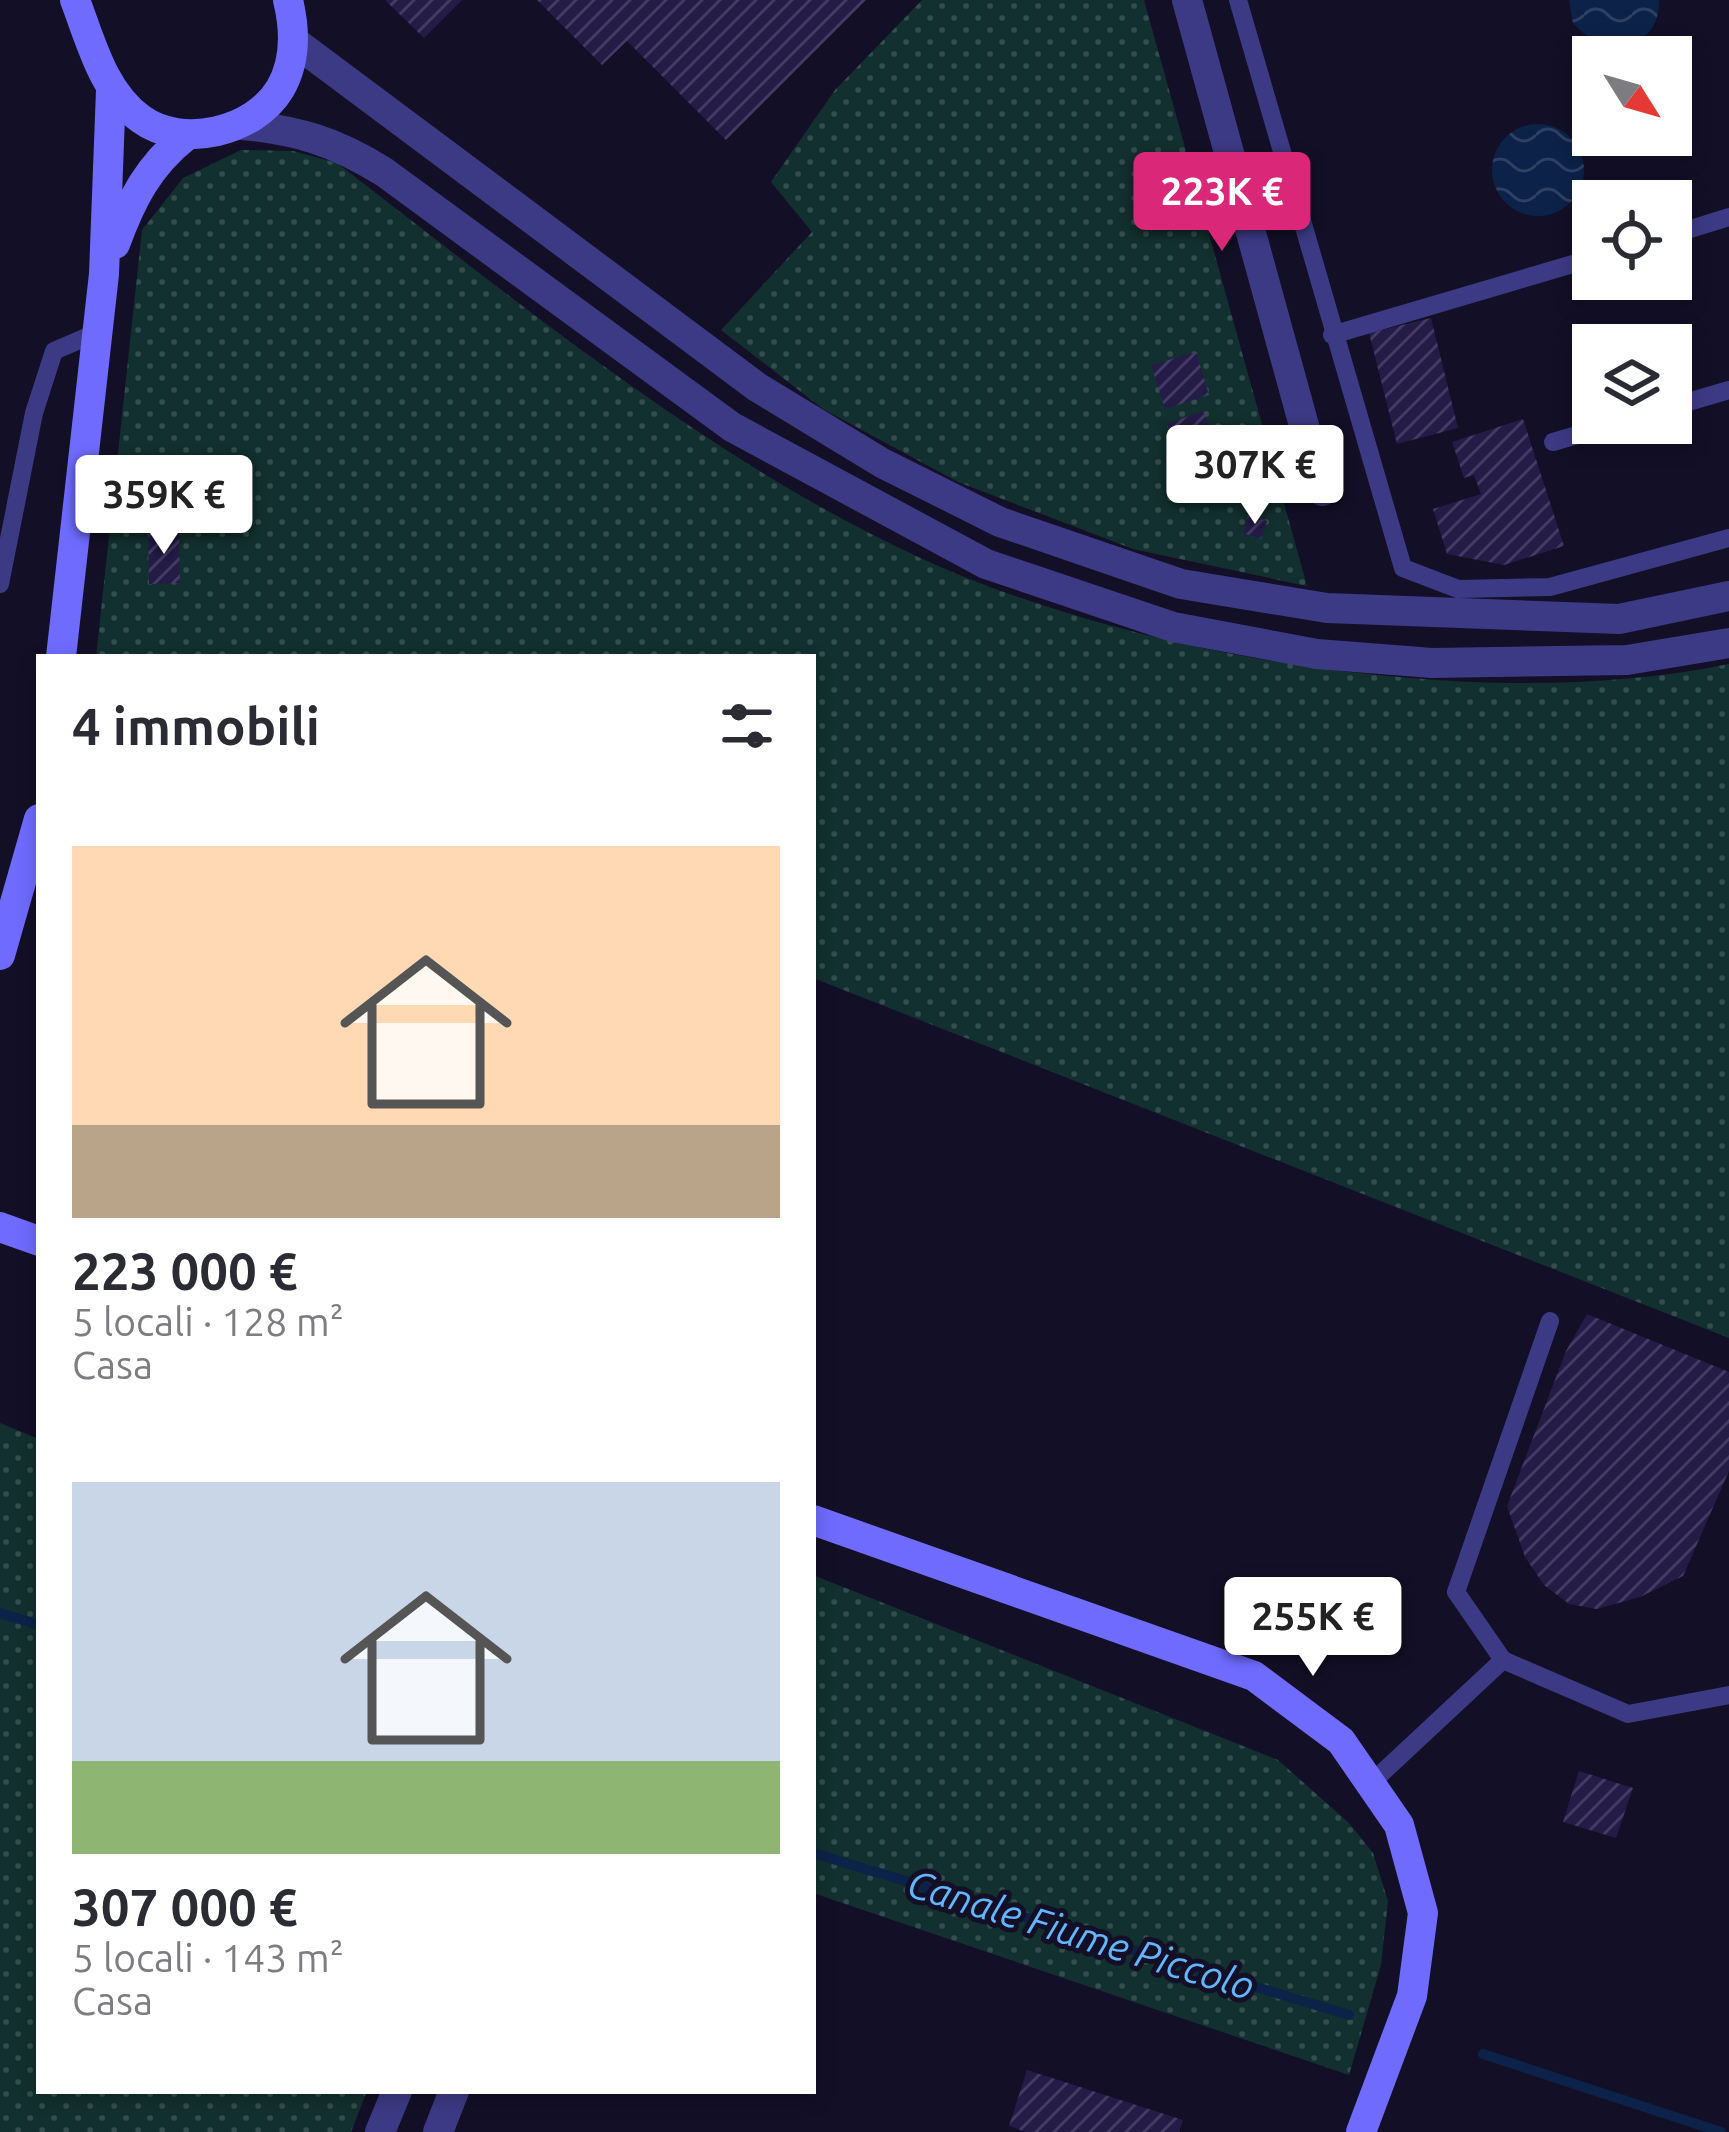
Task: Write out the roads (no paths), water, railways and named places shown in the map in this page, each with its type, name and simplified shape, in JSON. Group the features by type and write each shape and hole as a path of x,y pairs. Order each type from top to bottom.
{"main road":[{"path":"75,0 111,90 143,122 186,136"},
{"path":"97,57 98,13 104,0"},
{"path":"104,274 131,200 158,158 186,136 242,125 279,90 295,42 288,0"},
{"path":"61,654 104,274 111,90"},
{"path":"0,955 36,829"},
{"path":"0,1227 36,1240"},
{"path":"816,1521 1254,1676 1341,1741 1399,1825 1423,1913 1412,1996 1361,2132"}],"street":[{"path":"1186,0 1322,491"},
{"path":"295,42 757,387 882,463 1000,521 1181,584 1327,608 1619,619 1729,596"},
{"path":"242,125 295,129 332,140 384,172 732,427 986,564 1173,627 1318,654 1432,662 1627,660 1729,644"},
{"path":"380,2132 396,2094"},
{"path":"438,2132 453,2094"}],"lane":[{"path":"1238,0 1402,568 1458,589 1550,586 1729,538"},
{"path":"1692,229 1729,218"},
{"path":"1332,335 1572,264"},
{"path":"0,584 34,413 54,351 98,332"},
{"path":"1692,401 1729,390"},
{"path":"1553,442 1572,436"},
{"path":"1550,1321 1456,1592 1503,1660 1628,1714 1729,1695"},
{"path":"1370,1784 1503,1660"}],"water":[{"path":"1569,0 1659,0 1657,18 1644,36 1589,36 1573,23"},
{"path":"1538,124 1555,128 1572,141 1572,156 1581,156 1582,180 1572,180 1572,199 1555,212 1538,216 1521,212 1496,187 1492,170 1496,153 1521,128"}],"waterway":[{"name":"Canale Fiume Piccolo","path":"0,1613 36,1624"},
{"name":"Canale Fiume Piccolo","path":"816,1854 1349,2015"},
{"name":"Canale Fiume Piccolo","path":"1483,2054 1721,2132"}]}
